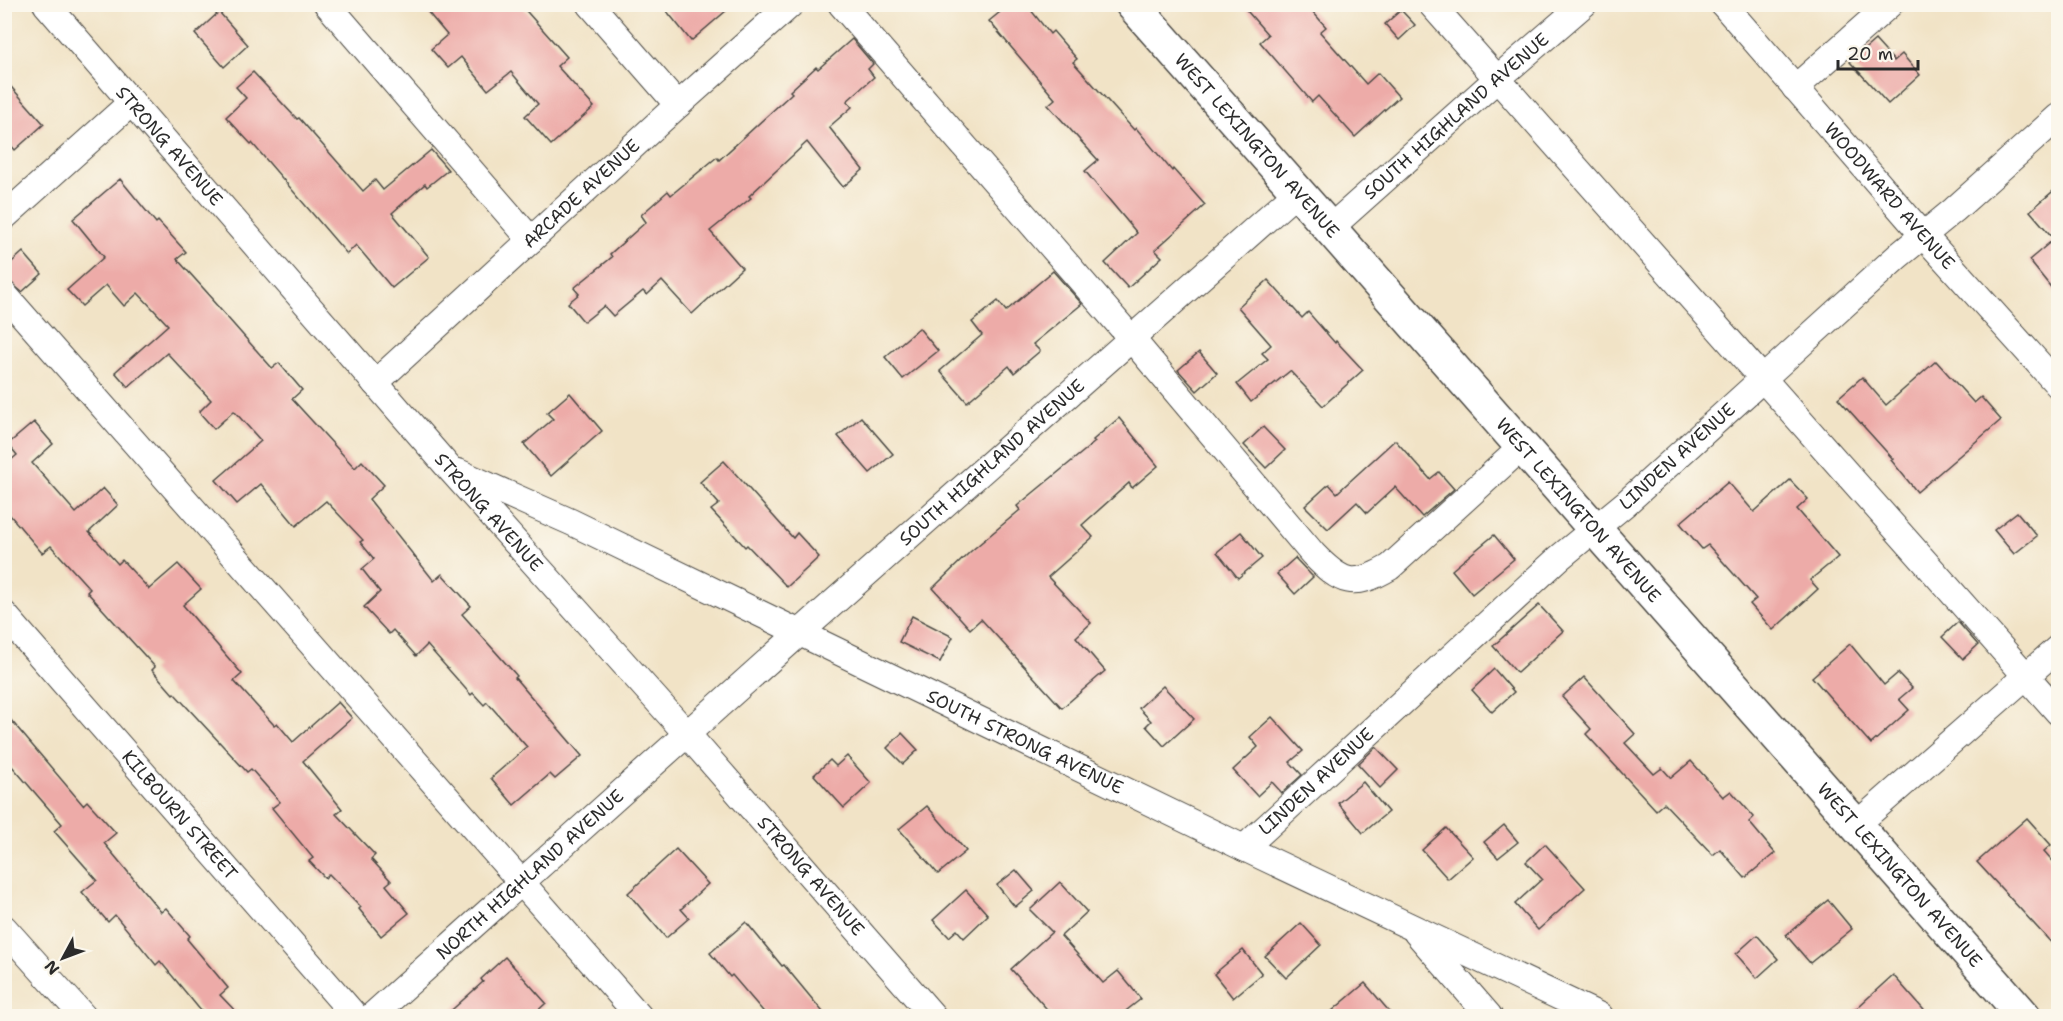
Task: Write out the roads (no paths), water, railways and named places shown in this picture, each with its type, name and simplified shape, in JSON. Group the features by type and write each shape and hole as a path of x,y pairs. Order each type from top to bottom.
{"main road":[{"name":"WEST LEXINGTON AVENUE","path":"1132,4 2024,1017"}],"street":[{"name":"STRONG AVENUE","path":"46,4 449,468 687,734 933,1017"},
{"path":"327,4 531,240"},
{"path":"590,4 678,105"},
{"name":"ARCADE AVENUE","path":"375,383 791,4"},
{"path":"841,4 1131,338 1312,554 1332,574 1353,581 1372,578 1390,567 1522,447"},
{"path":"1431,4 2058,712"},
{"name":"SOUTH HIGHLAND AVENUE","path":"1329,229 1584,4"},
{"name":"WOODWARD AVENUE","path":"1723,4 1923,235 2058,385"},
{"path":"1795,88 1890,4"},
{"path":"4,217 132,102"},
{"name":"LINDEN AVENUE","path":"1244,848 1559,558 1595,529 1898,256 2058,117"},
{"name":"SOUTH HIGHLAND AVENUE","path":"687,734 1297,192"},
{"path":"4,294 523,882 639,1017"},
{"name":"SOUTH STRONG AVENUE","path":"449,468 571,522 1244,848 1600,1017"},
{"name":"KILBOURN STREET","path":"4,614 355,1017"},
{"path":"1856,825 2058,648"},
{"name":"NORTH HIGHLAND AVENUE","path":"372,1017 687,734"},
{"path":"1409,925 1489,1017"},
{"path":"4,928 83,1017"}]}
